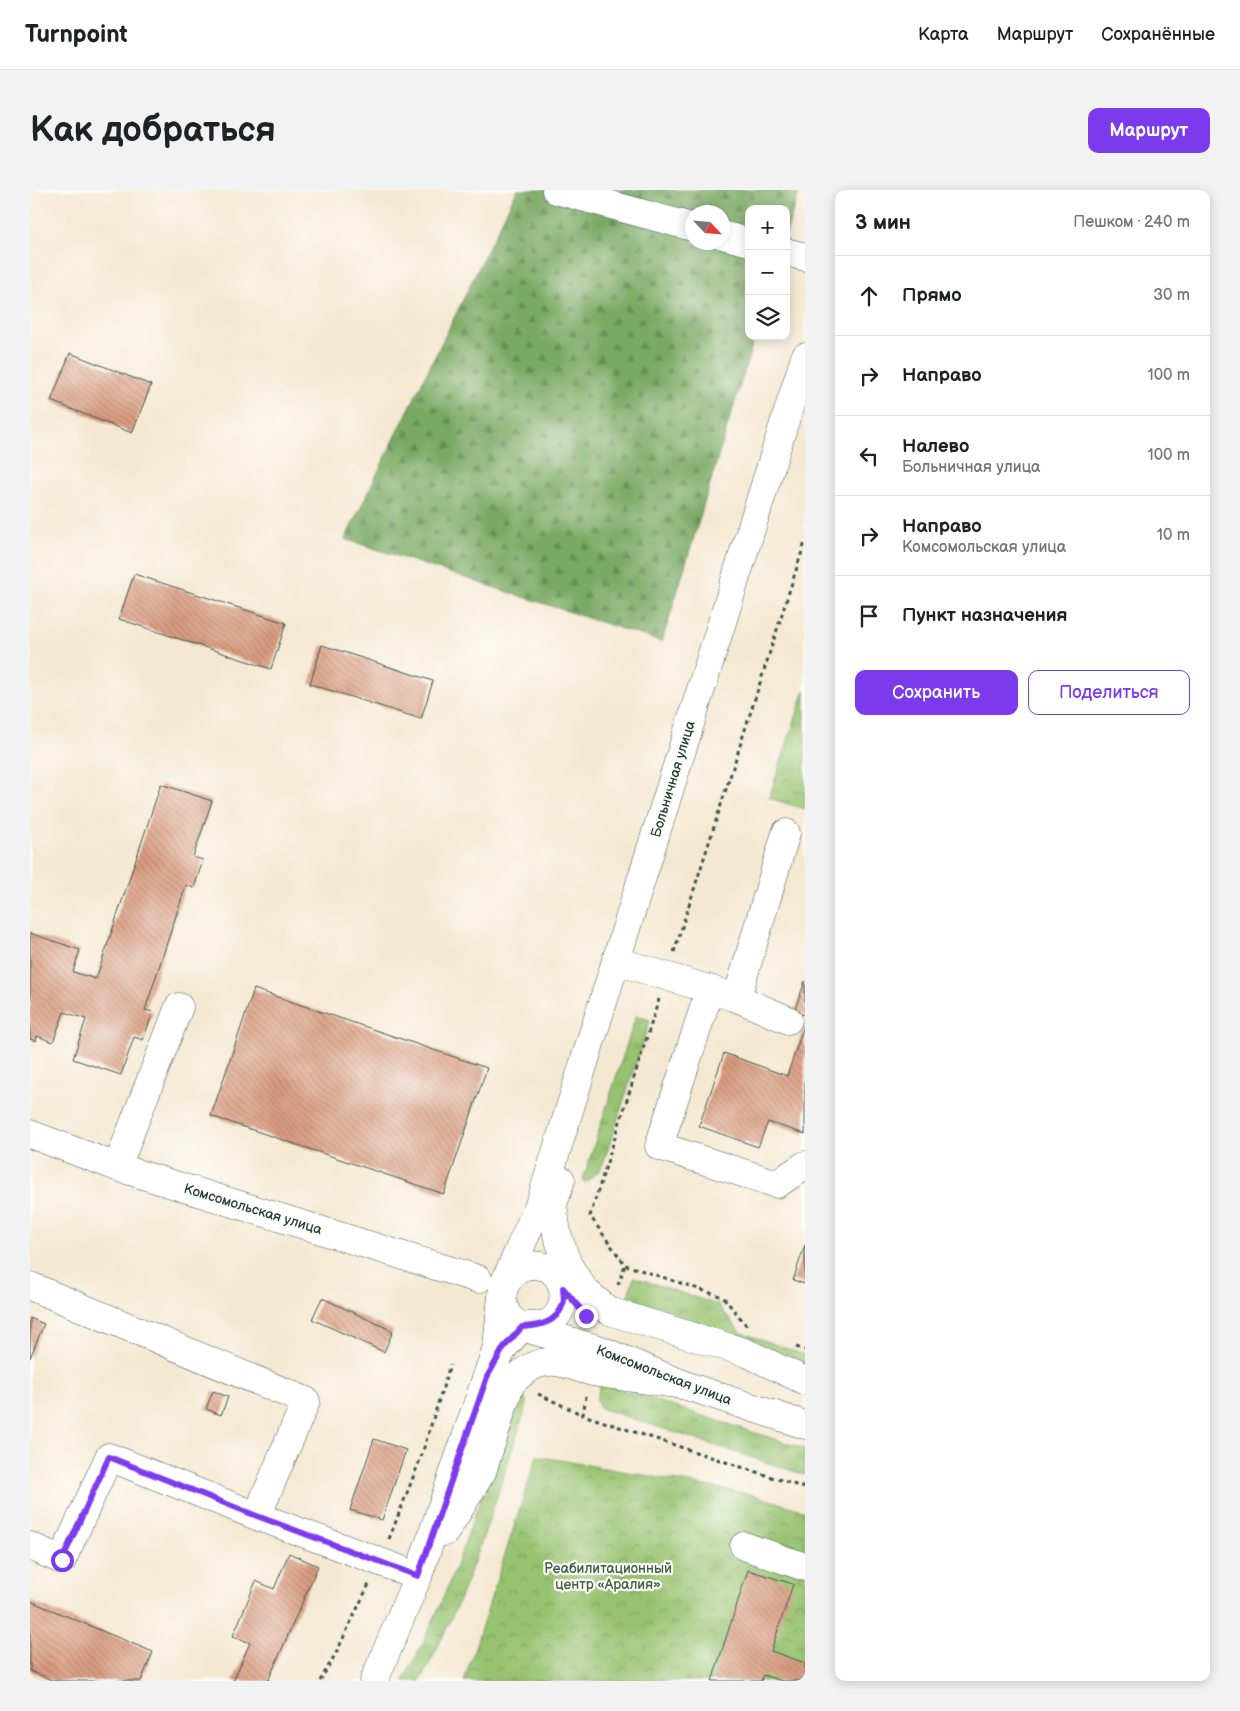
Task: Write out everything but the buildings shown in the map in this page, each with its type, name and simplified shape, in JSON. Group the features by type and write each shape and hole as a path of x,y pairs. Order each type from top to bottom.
{"main road":[{"path":"556,190 685,225"},
{"path":"730,237 745,241"},
{"path":"790,253 805,257"},
{"name":"Больничная улица","path":"374,1681 418,1576 497,1347 503,1286 541,1200 805,357"},
{"path":"737,998 786,833"},
{"path":"617,961 737,998 788,1020"},
{"path":"710,989 659,1146 777,1184 805,1165"},
{"path":"117,1167 179,1007"},
{"path":"594,1033 584,1110 554,1205 557,1234 568,1265 585,1291 610,1311 747,1353 805,1381"},
{"name":"Комсомольская улица","path":"30,1134 117,1167 478,1279"},
{"name":"Больничная улица","path":"541,1200 541,1232 546,1254 561,1283"},
{"path":"526,1264 549,1268 561,1283 564,1304 554,1319 536,1326 522,1327 512,1320 505,1310 502,1300 503,1286 516,1270 526,1264"},
{"name":"Комсомольская улица","path":"561,1283 586,1316 598,1349 687,1386 805,1425"},
{"path":"30,1286 306,1400 257,1516"},
{"name":"Больничная улица","path":"487,1377 504,1347 522,1327"},
{"name":"Комсомольская улица","path":"522,1327 598,1349 805,1389"},
{"path":"30,1546 62,1560 109,1457 257,1516 418,1576 482,1472 510,1385 528,1368 598,1349"},
{"path":"744,1546 805,1567"}],"path":[{"path":"752,1331 723,1297 625,1265 590,1216 805,542"},
{"path":"616,1292 625,1265"},
{"path":"787,1343 805,1350"},
{"path":"583,1415 598,1349"},
{"path":"320,1681 336,1653 379,1561 420,1457 450,1365"},
{"path":"538,1394 583,1415 805,1488"}],"green space":[{"path":"517,190 800,190 790,221 790,205 745,205 745,340 754,340 662,642 345,539"},
{"path":"805,690 805,809 769,798"},
{"path":"636,1016 650,1020 603,1164 600,1170 584,1182 583,1179"},
{"path":"634,1277 718,1305 740,1332 805,1355 805,1369 624,1307"},
{"path":"601,1383 805,1449 805,1475 600,1408 596,1400"},
{"path":"515,1396 525,1399 527,1404 467,1580 453,1614 420,1681 403,1681 421,1647 452,1577"},
{"name":"Реабилитационный центр «Аралия»","path":"537,1456 750,1494 805,1511 805,1681 464,1681"}],"route":[{"path":"62,1560 109,1457 257,1516 418,1576 487,1377 504,1347 522,1327 536,1326 554,1319 564,1304 563,1288 586,1316"}]}
